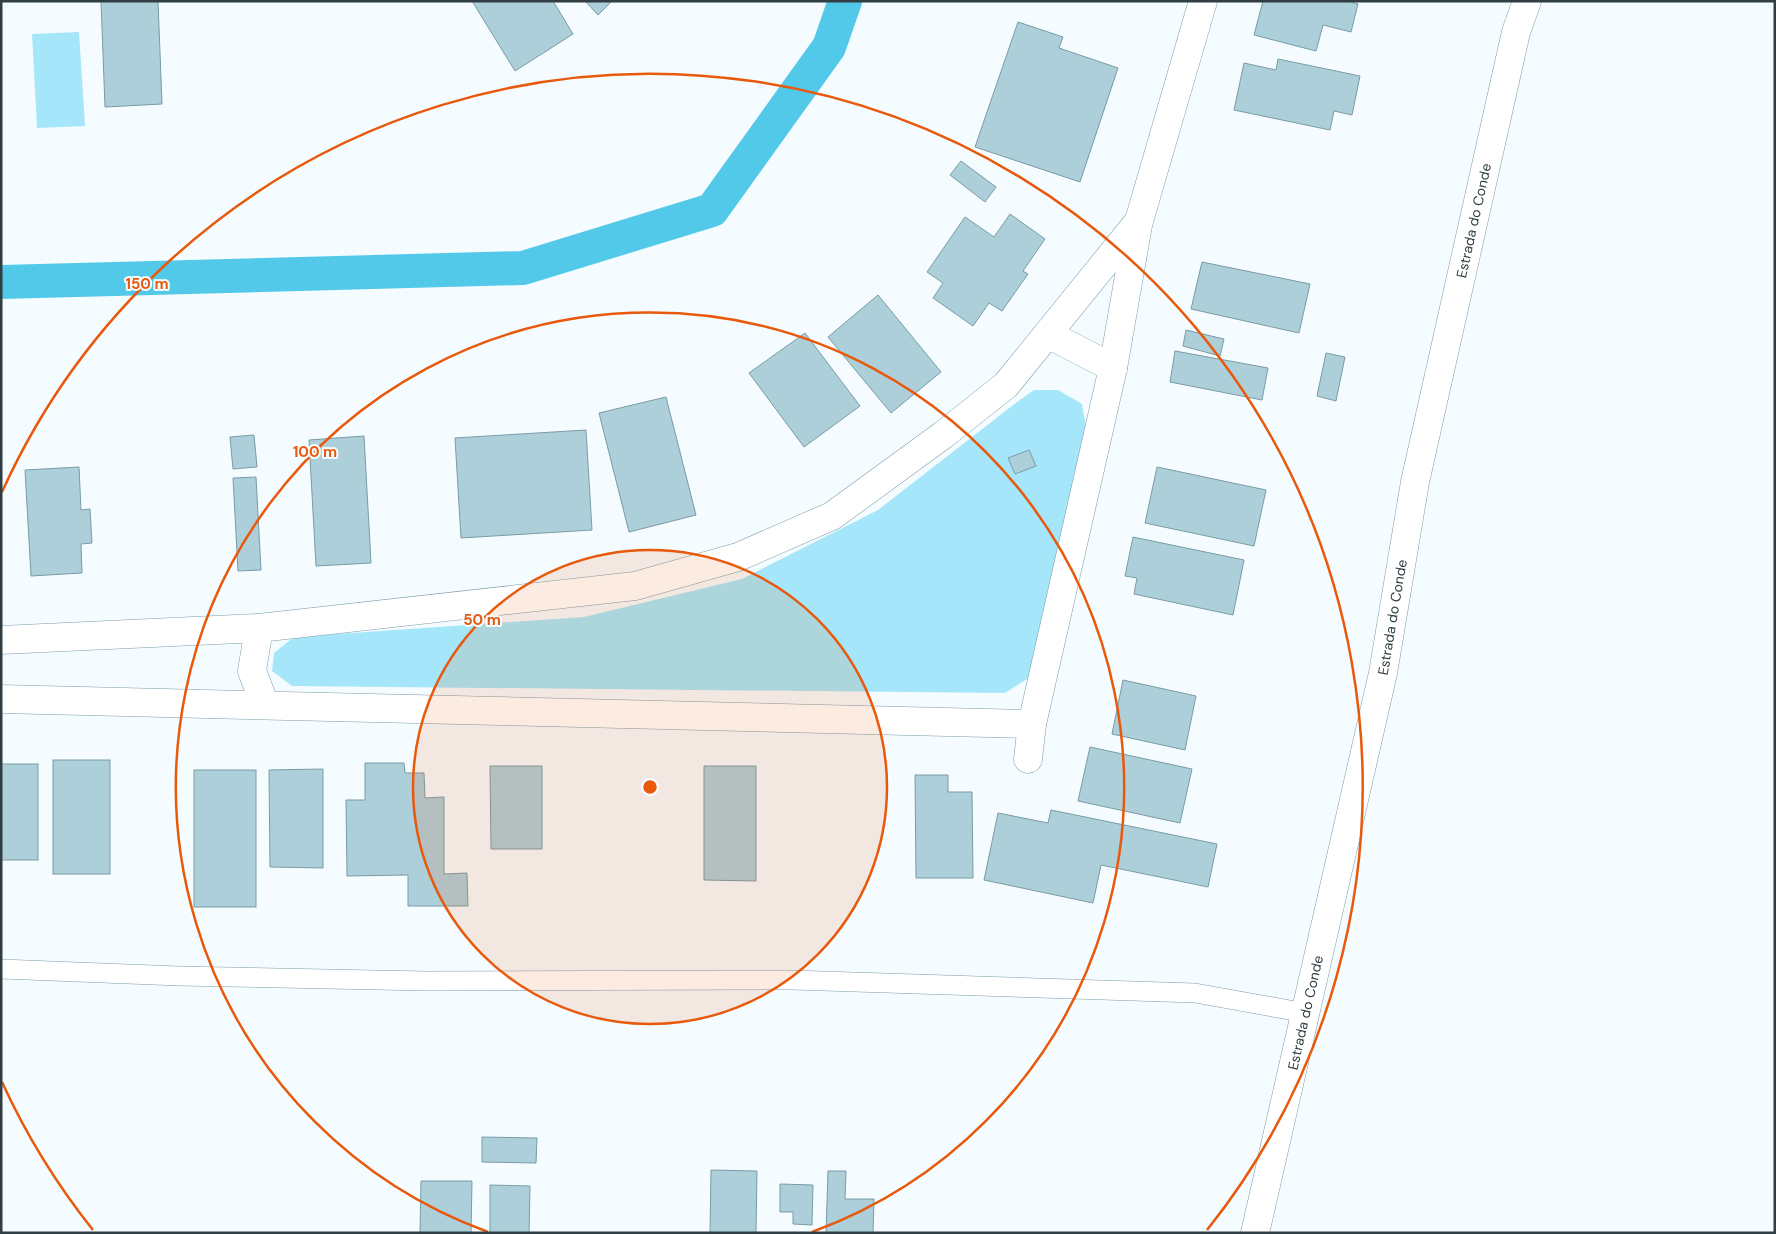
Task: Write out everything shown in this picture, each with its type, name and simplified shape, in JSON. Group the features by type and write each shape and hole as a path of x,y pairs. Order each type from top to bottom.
{"street":[{"path":"1028,759 1032,724 1113,368 1139,221 1203,1"},
{"name":"Estrada do Conde","path":"1255,1233 1383,673 1416,482 1516,32 1527,1"},
{"path":"1,640 259,628 635,586 738,558 832,516 943,435 1006,385 1139,221"},
{"path":"1048,334 1113,368"},
{"path":"259,628 252,671 265,705"},
{"path":"1,699 1032,724"}],"lane":[{"path":"1,969 179,976 416,981 792,980 1195,993 1306,1013"}],"shaded area":[{"path":"79,32 85,126 37,128 32,34"},
{"path":"1034,390 1058,390 1082,404 1087,432 1042,657 1027,679 1005,693 292,686 272,671 274,653 294,637 584,617 742,579 878,510"}],"building":[{"path":"101,1 158,1 162,104 105,107"},
{"path":"472,1 553,1 573,34 515,71"},
{"path":"585,1 612,1 598,15"},
{"path":"1263,1 1348,1 1358,4 1351,32 1323,25 1316,51 1254,35"},
{"path":"1018,22 1063,37 1059,48 1118,68 1080,182 975,147"},
{"path":"1278,59 1360,76 1352,115 1334,111 1330,130 1234,110 1244,63 1276,70"},
{"path":"961,161 996,187 985,202 950,175"},
{"path":"1010,214 1045,239 1023,271 1028,274 1002,311 989,303 973,326 933,298 943,283 927,272 965,217 994,237"},
{"path":"1202,262 1310,284 1299,333 1191,309"},
{"path":"878,295 941,372 891,413 828,337"},
{"path":"1186,330 1224,339 1220,356 1183,346"},
{"path":"805,333 860,406 804,447 749,373"},
{"path":"1175,351 1268,368 1262,400 1170,382"},
{"path":"1326,353 1345,357 1336,401 1317,396"},
{"path":"666,397 696,515 629,532 599,413"},
{"path":"586,430 592,530 461,538 455,438"},
{"path":"254,435 257,467 233,469 230,437"},
{"path":"364,436 371,563 316,566 309,440"},
{"path":"1029,450 1036,466 1015,474 1008,458"},
{"path":"79,467 81,510 90,509 92,543 81,544 82,573 31,576 25,470"},
{"path":"1157,467 1266,490 1254,546 1145,523"},
{"path":"256,477 261,570 238,571 233,478"},
{"path":"1133,537 1244,560 1233,615 1134,594 1137,578 1125,576"},
{"path":"1123,680 1196,696 1185,750 1112,734"},
{"path":"1090,747 1192,769 1180,823 1078,801"},
{"path":"53,760 110,760 110,874 53,874"},
{"path":"365,763 404,763 405,773 424,773 425,798 444,797 444,874 467,873 468,906 408,906 408,875 347,876 346,800 365,800"},
{"path":"1,764 38,764 38,860 1,860"},
{"path":"490,766 542,766 542,849 491,849"},
{"path":"704,766 756,766 756,881 704,880"},
{"path":"323,769 323,868 270,867 269,770"},
{"path":"194,770 256,770 256,907 194,907"},
{"path":"915,775 948,775 948,792 972,792 973,878 916,878"},
{"path":"1051,810 1217,844 1208,887 1101,865 1093,903 984,880 998,813 1048,823"},
{"path":"482,1137 537,1138 536,1163 482,1162"},
{"path":"711,1170 757,1171 756,1233 710,1233"},
{"path":"828,1171 846,1171 845,1199 874,1199 873,1233 826,1233"},
{"path":"421,1181 472,1181 471,1233 420,1233"},
{"path":"780,1184 813,1185 812,1225 793,1224 793,1212 780,1212"},
{"path":"490,1185 530,1186 529,1233 490,1233"}],"waterway":[{"path":"1,282 523,268 712,210 829,47 845,1"}]}
